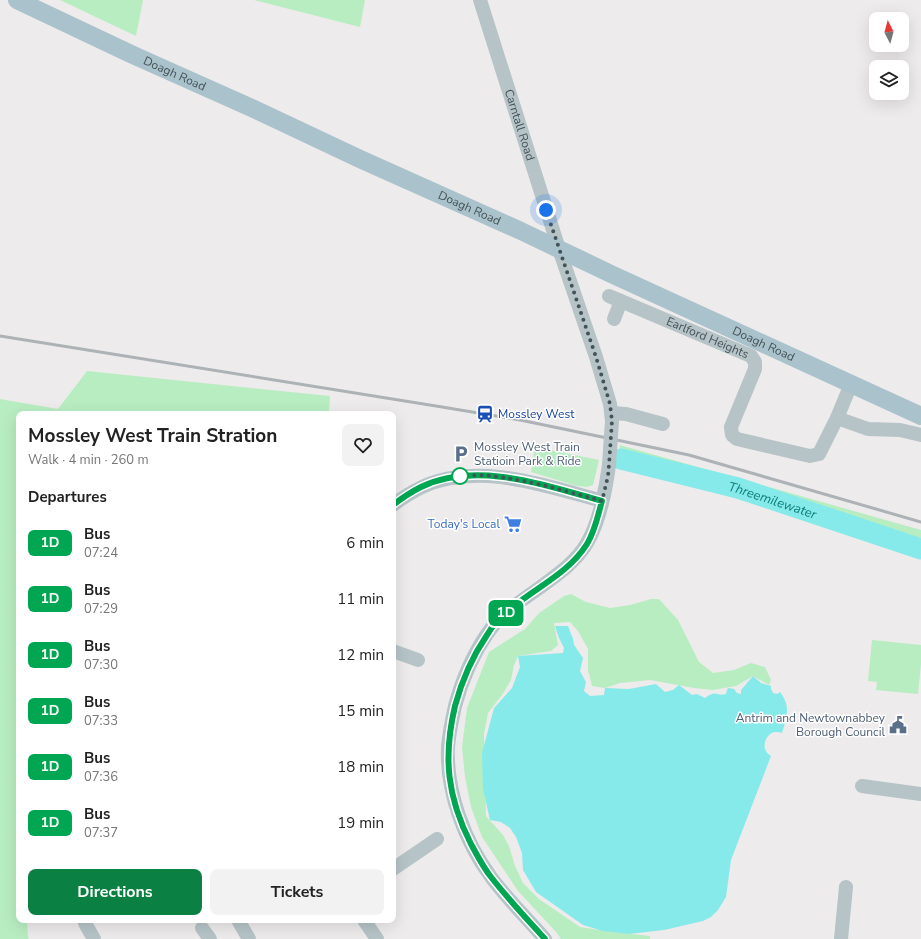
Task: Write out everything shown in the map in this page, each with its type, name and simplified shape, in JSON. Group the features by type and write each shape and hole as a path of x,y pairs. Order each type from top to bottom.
{"main road":[{"name":"Doagh Road","path":"17,0 105,42 921,416"}],"street":[{"name":"Carntall Road","path":"480,0 559,249 596,357 610,404 612,417 608,476 593,531 579,555 568,566 546,584 511,608 495,623 473,657 464,678 451,726 448,749 452,796 459,817 477,856 490,876 506,896 545,939"},
{"name":"Earlford Heights","path":"614,319 615,298 751,356 755,362 755,369 731,427 732,435 737,439 810,456 819,454 837,418 851,384"},
{"path":"612,417 626,414 663,424"},
{"path":"837,418 868,429 900,430 921,435"},
{"path":"396,503 424,486 450,478 476,475 498,477 544,485 602,501"},
{"path":"396,652 418,660"},
{"path":"862,786 921,794"},
{"path":"396,867 437,839"},
{"path":"841,939 846,888"},
{"path":"85,923 94,939"},
{"path":"366,923 377,939"}],"green space":[{"path":"60,0 143,0 136,36"},
{"path":"254,0 365,0 360,27"},
{"path":"87,371 330,396 329,411 16,411 16,923 27,923 29,939 0,939 0,399 58,409"},
{"path":"620,445 921,530 921,551 618,465"},
{"path":"545,449 599,460 593,485 587,487 577,486 531,472 534,452 537,453"},
{"path":"571,594 586,602 610,608 630,605 651,599 659,599 678,620 699,662 713,673 734,670 751,663 765,667 771,680 769,685 753,676 736,686 713,690 650,680 620,683 605,688 592,686 588,670 588,649 578,631 570,622 554,623 558,645 551,651 518,656 514,665 511,680 488,713 484,734 486,816 503,835 509,846 515,866 523,883 539,899 580,927 650,936 650,939 561,939 518,891 482,837 471,807 465,777 462,747 467,708 489,652 525,629 539,613 564,596"},
{"path":"872,640 921,645 918,694 876,690 877,682 868,681"}],"water":[{"path":"555,626 568,626 574,645 583,658 580,671 586,682 584,691 590,696 604,695 605,688 629,689 656,684 665,692 673,690 679,685 692,695 697,694 705,698 712,694 726,694 728,688 734,689 737,693 741,694 741,690 753,676 761,683 771,686 773,693 777,694 780,692 786,702 787,712 782,733 773,732 765,741 765,749 771,756 731,860 726,897 718,910 711,917 703,921 664,930 629,934 603,931 583,925 536,892 523,870 522,853 516,837 510,828 501,822 490,820 483,789 482,753 494,708 512,688 520,667 518,656 563,653 564,648"}],"waterway":[{"name":"Threemilewater","path":"621,459 738,488 921,549"}],"railway":[{"path":"0,336 520,420 689,455 921,522"}],"bus line":[{"name":"1D","path":"396,503 424,486 450,478 476,475 505,478 544,485 602,501 593,531 579,555 546,584 511,608 495,623 473,657 457,700 451,726 448,749 452,796 463,827 477,856 490,876 506,896 545,939"}],"place":[{"name":"Mossley West","path":"485,414"},
{"name":"Mossley West Train Statioin Park & Ride","path":"461,454"},
{"name":"Today's Local","path":"513,524"},
{"name":"Antrim and Newtownabbey Borough Council","path":"898,725"}],"route":[{"path":"460,476 484,475 505,478 544,485 602,501 608,476 612,413 596,357 546,210"}]}
